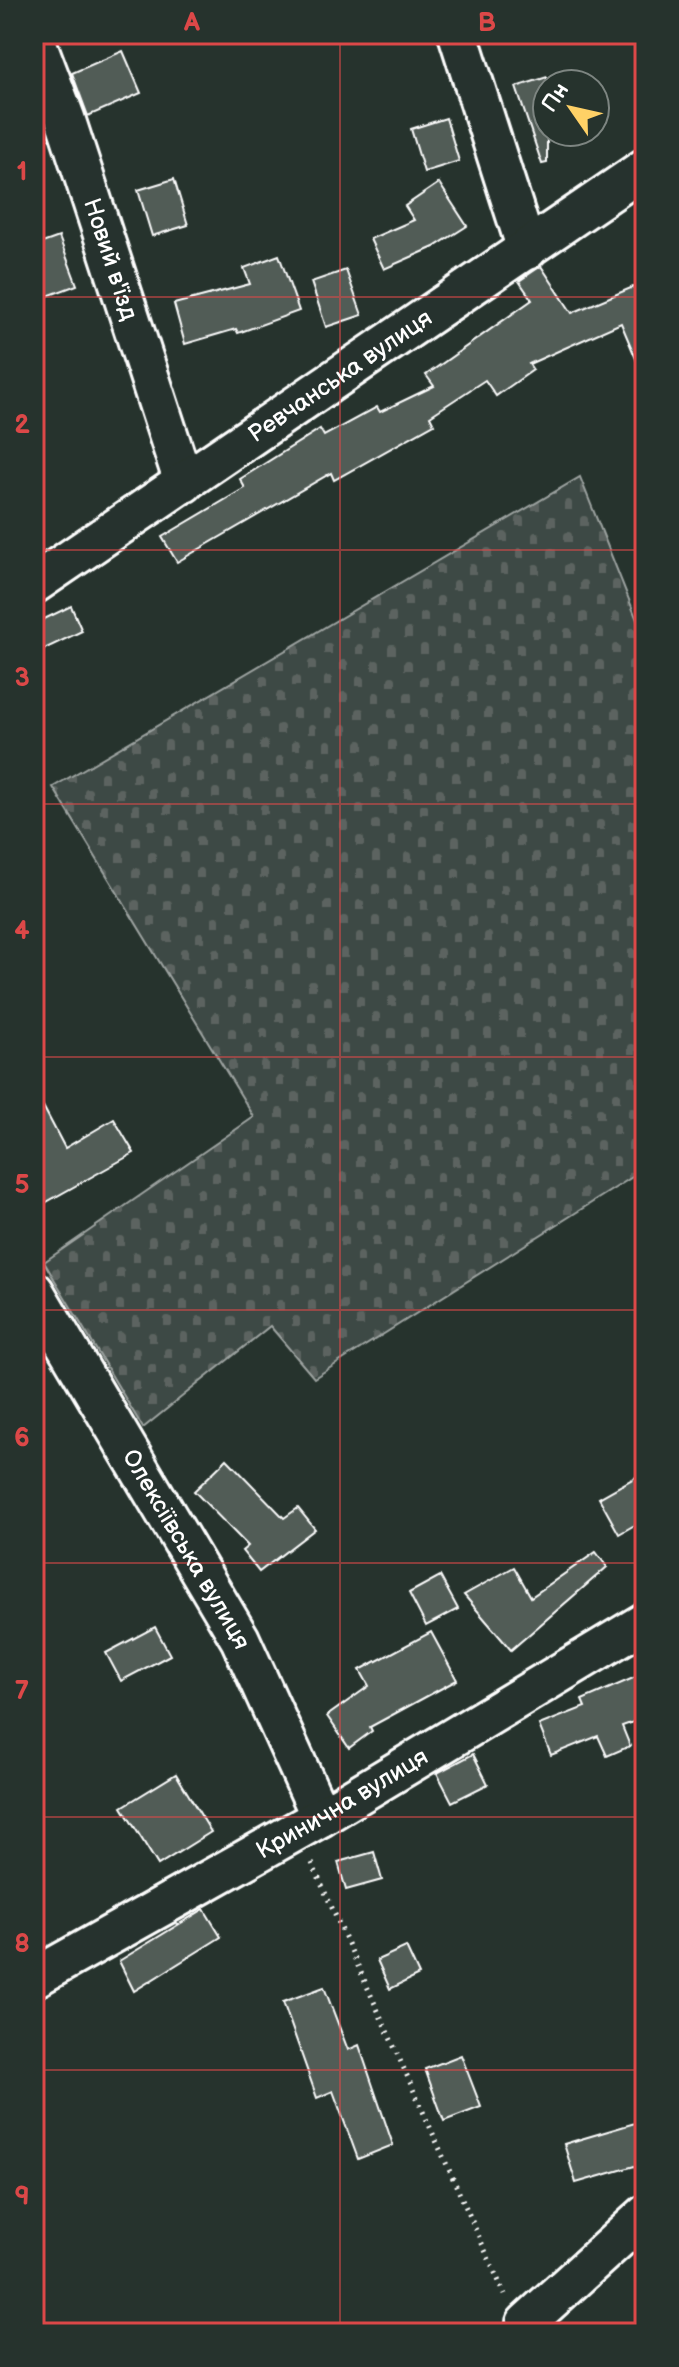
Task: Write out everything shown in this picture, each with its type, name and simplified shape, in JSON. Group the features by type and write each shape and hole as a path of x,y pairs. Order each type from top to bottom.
{"street":[{"path":"458,34 527,250"},
{"name":"Новий в'їзд","path":"34,36 184,483"},
{"name":"Ревчанська вулиця","path":"34,584 645,168"},
{"name":"Олексіївська вулиця","path":"34,1291 240,1639 309,1823"},
{"name":"Кринична вулиця","path":"34,1978 309,1823 645,1622"},
{"path":"526,2323 645,2215"}],"path":[{"path":"309,1823 498,2286 526,2323"}],"green space":[{"path":"580,477 645,640 645,1169 314,1378 270,1326 143,1428 44,1262 254,1117 53,787"}],"building":[{"path":"123,51 141,93 88,116 72,73"},
{"path":"531,82 531,131 516,87"},
{"path":"446,118 459,161 424,172 411,129"},
{"path":"537,148 547,148 547,163 542,164"},
{"path":"174,179 188,225 152,236 138,190"},
{"path":"439,183 467,226 434,247 384,269 370,239 414,220 405,206"},
{"path":"59,237 77,285 34,301 34,246"},
{"path":"279,255 299,311 238,333 236,329 185,344 174,304 250,284 244,268"},
{"path":"541,266 572,313 645,282 645,380 621,323 529,364 533,370 496,396 485,380 430,416 434,424 334,480 331,473 177,562 162,537 245,488 240,479 320,429 324,436 377,407 380,412 434,386 426,375 532,300 519,281"},
{"path":"346,270 362,315 326,327 311,282"},
{"path":"71,606 82,631 34,654 34,624"},
{"path":"34,1089 65,1148 114,1119 134,1153 34,1209"},
{"path":"227,1459 284,1518 298,1508 315,1529 259,1572 242,1551 248,1546 194,1491"},
{"path":"645,1472 645,1519 619,1534 599,1498"},
{"path":"596,1552 607,1567 511,1650 464,1595 514,1567 531,1597"},
{"path":"440,1576 458,1609 426,1626 409,1593"},
{"path":"155,1627 170,1655 121,1681 106,1653"},
{"path":"431,1632 457,1680 370,1727 372,1731 349,1748 327,1716 369,1686 360,1670"},
{"path":"645,1673 645,1718 622,1726 630,1746 607,1756 598,1736 551,1755 539,1725 585,1707 582,1700"},
{"path":"473,1754 488,1784 452,1802 437,1773"},
{"path":"176,1774 211,1832 158,1865 122,1807"},
{"path":"374,1852 382,1880 346,1890 338,1862"},
{"path":"204,1909 221,1937 134,1991 119,1961"},
{"path":"406,1947 419,1975 390,1989 377,1960"},
{"path":"324,1987 348,2050 359,2045 393,2145 358,2159 333,2091 317,2098 283,2002"},
{"path":"461,2055 481,2107 444,2121 425,2069"},
{"path":"645,2120 645,2163 576,2183 564,2144"}]}
